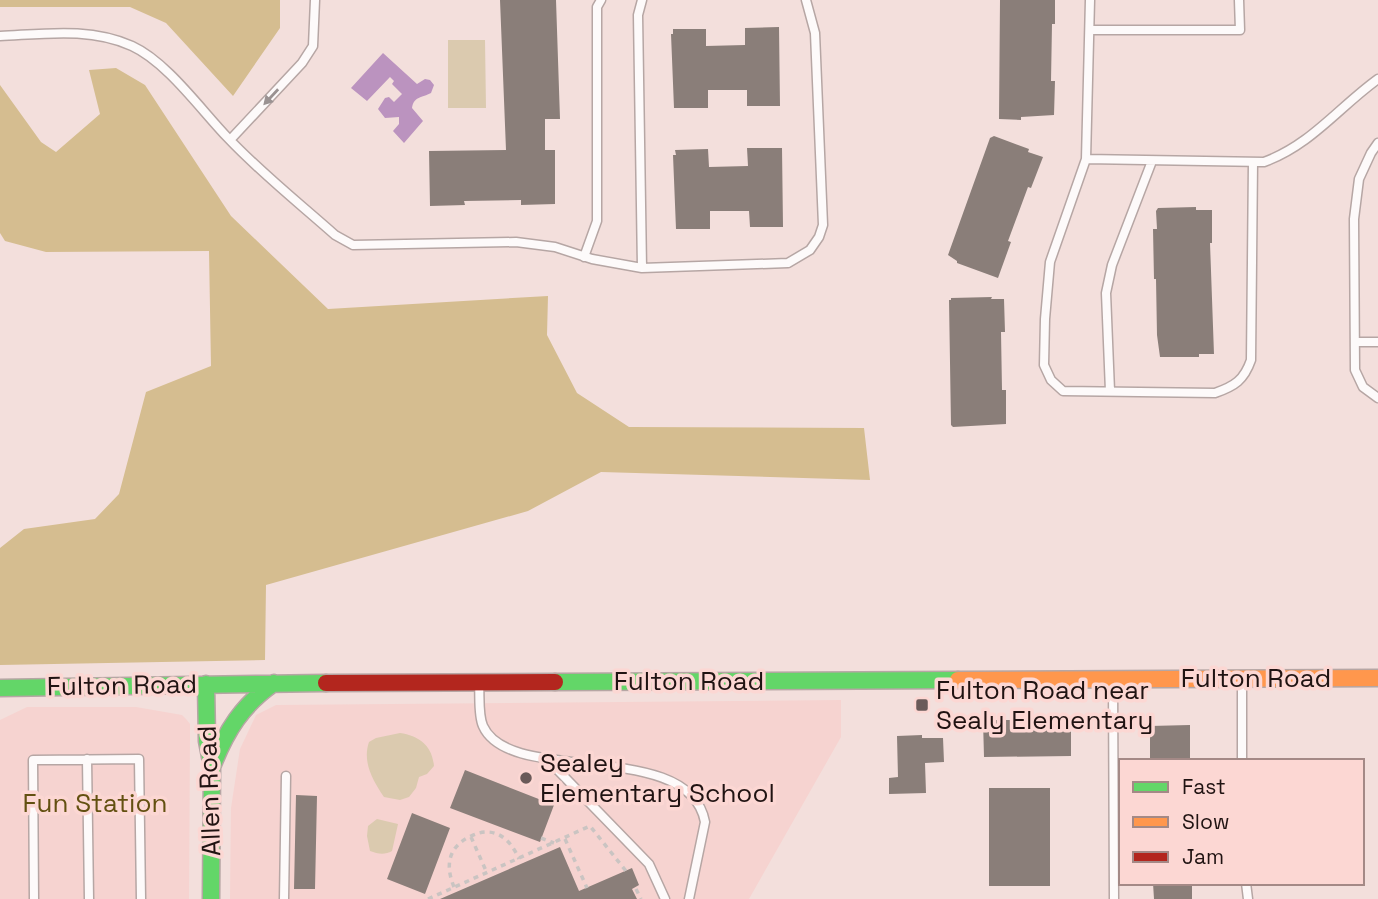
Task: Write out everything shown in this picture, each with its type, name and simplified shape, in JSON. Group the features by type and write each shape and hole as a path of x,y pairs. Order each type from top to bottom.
{"street":[{"name":"Fulton Road","path":"0,688 274,683 1378,678"},
{"path":"212,767 229,726 240,710 255,695 274,683"},
{"name":"Allen Road","path":"206,684 207,741 212,767 211,899"}],"lane":[{"path":"230,140 310,52 313,46 315,0"},
{"path":"584,257 597,221 597,7 601,0"},
{"path":"642,0 638,15 642,268"},
{"path":"0,36 81,33 133,47 167,72 230,140 335,235 353,244 516,242 555,247 584,257 642,268 788,263 810,250 819,237 822,225 815,33 806,0"},
{"path":"1090,0 1086,159 1050,262 1044,365 1051,380 1063,391 1215,393 1234,387 1245,374 1251,360 1253,162"},
{"path":"1091,30 1240,30 1239,0"},
{"path":"1086,159 1264,162 1285,154 1309,139 1378,79"},
{"path":"1378,143 1359,179 1354,219 1355,370 1363,387 1378,398"},
{"path":"1110,391 1106,293 1112,265 1152,161"},
{"path":"1355,342 1378,342"},
{"path":"1113,678 1114,899"},
{"path":"1242,678 1242,759"},
{"path":"479,682 482,725 495,742 516,753 648,773 675,782 693,799 702,810 705,822 689,899"},
{"path":"546,758 649,864 665,899"},
{"path":"34,899 33,760 87,759 139,759 141,899"},
{"path":"87,759 89,899"},
{"path":"284,899 286,776"}],"path":[{"path":"428,899 590,826 626,871"},
{"path":"454,887 448,868 451,853 455,846 471,836 487,831 504,836 514,847 519,859"},
{"path":"471,836 487,873"},
{"path":"541,838 554,844"},
{"path":"565,838 587,888"},
{"path":"636,889 641,899"}],"shaded area":[{"path":"0,0 280,0 280,28 233,96 166,23 130,7 0,7"},
{"path":"448,40 485,40 486,108 448,108"},
{"path":"383,53 417,84 425,79 434,85 431,93 417,99 413,104 412,108 423,121 404,143 393,131 399,124 399,117 385,118 378,109 385,98 389,97 394,102 402,94 392,84 394,81 390,77 367,101 351,88"},
{"path":"116,68 145,85 231,216 328,309 548,296 547,335 577,393 629,427 864,428 870,480 601,472 528,511 266,585 265,660 0,665 0,548 24,529 95,519 119,494 146,392 211,366 209,251 46,252 5,241 0,233 0,85 41,142 56,152 100,114 89,70"},
{"name":"Sealey Elementary School","path":"841,700 841,737 749,899 230,899 231,808 240,749 256,715 276,705"},
{"name":"Fun Station","path":"27,707 136,707 182,715 186,719 190,724 189,899 0,899 0,720"},
{"path":"400,733 413,736 423,743 431,752 434,766 427,774 419,777 416,788 409,797 400,800 384,797 368,764 367,749 369,742 376,738"},
{"path":"377,819 398,824 392,851 381,854 370,851 368,826"}],"building":[{"path":"500,0 556,0 560,119 545,119 545,150 555,150 555,204 521,205 521,200 464,201 465,205 430,206 429,151 506,150"},
{"path":"1000,0 1055,0 1051,81 1055,81 1054,115 1021,117 1021,120 999,119"},
{"path":"779,27 780,106 747,106 747,90 708,90 708,108 674,108 673,29 706,29 706,46 745,45 745,28"},
{"path":"994,136 1043,157 1031,188 1028,187 998,278 957,263 948,255 990,138"},
{"path":"747,148 782,148 783,227 750,227 749,211 710,211 710,229 676,229 675,150 708,149 709,167 748,166"},
{"path":"1196,207 1196,210 1212,210 1210,243 1214,354 1199,354 1199,357 1160,357 1154,279 1153,229 1157,229 1156,211 1158,208"},
{"path":"992,297 991,299 1004,299 1005,332 1001,332 1002,390 1006,390 1006,424 953,427 949,300"},
{"path":"983,720 1071,720 1071,756 984,757"},
{"path":"1190,725 1190,759 1150,759 1150,726"},
{"path":"922,735 922,738 943,738 944,762 925,763 926,793 889,794 889,778 898,777 897,736"},
{"path":"465,770 554,805 540,842 450,808"},
{"path":"989,788 1050,788 1050,886 989,886"},
{"path":"296,795 317,796 315,889 294,889"},
{"path":"412,813 450,828 425,894 387,879"},
{"path":"560,847 579,891 632,868 639,885 632,889 637,899 440,899"},
{"path":"1153,885 1192,885 1192,899 1154,899"}],"traffic: fast":[{"path":"555,682 958,680"},
{"path":"212,767 236,720 253,700 274,683"},
{"path":"0,688 326,683"},
{"path":"206,684 207,741 212,767 211,899"}],"traffic: slow":[{"path":"958,680 1378,678"}],"traffic: jam":[{"path":"326,683 555,682"}],"place":[{"name":"Fulton Road near Sealy Elementary","path":"922,705"},
{"name":"Sealey Elementary School","path":"526,778"}]}
